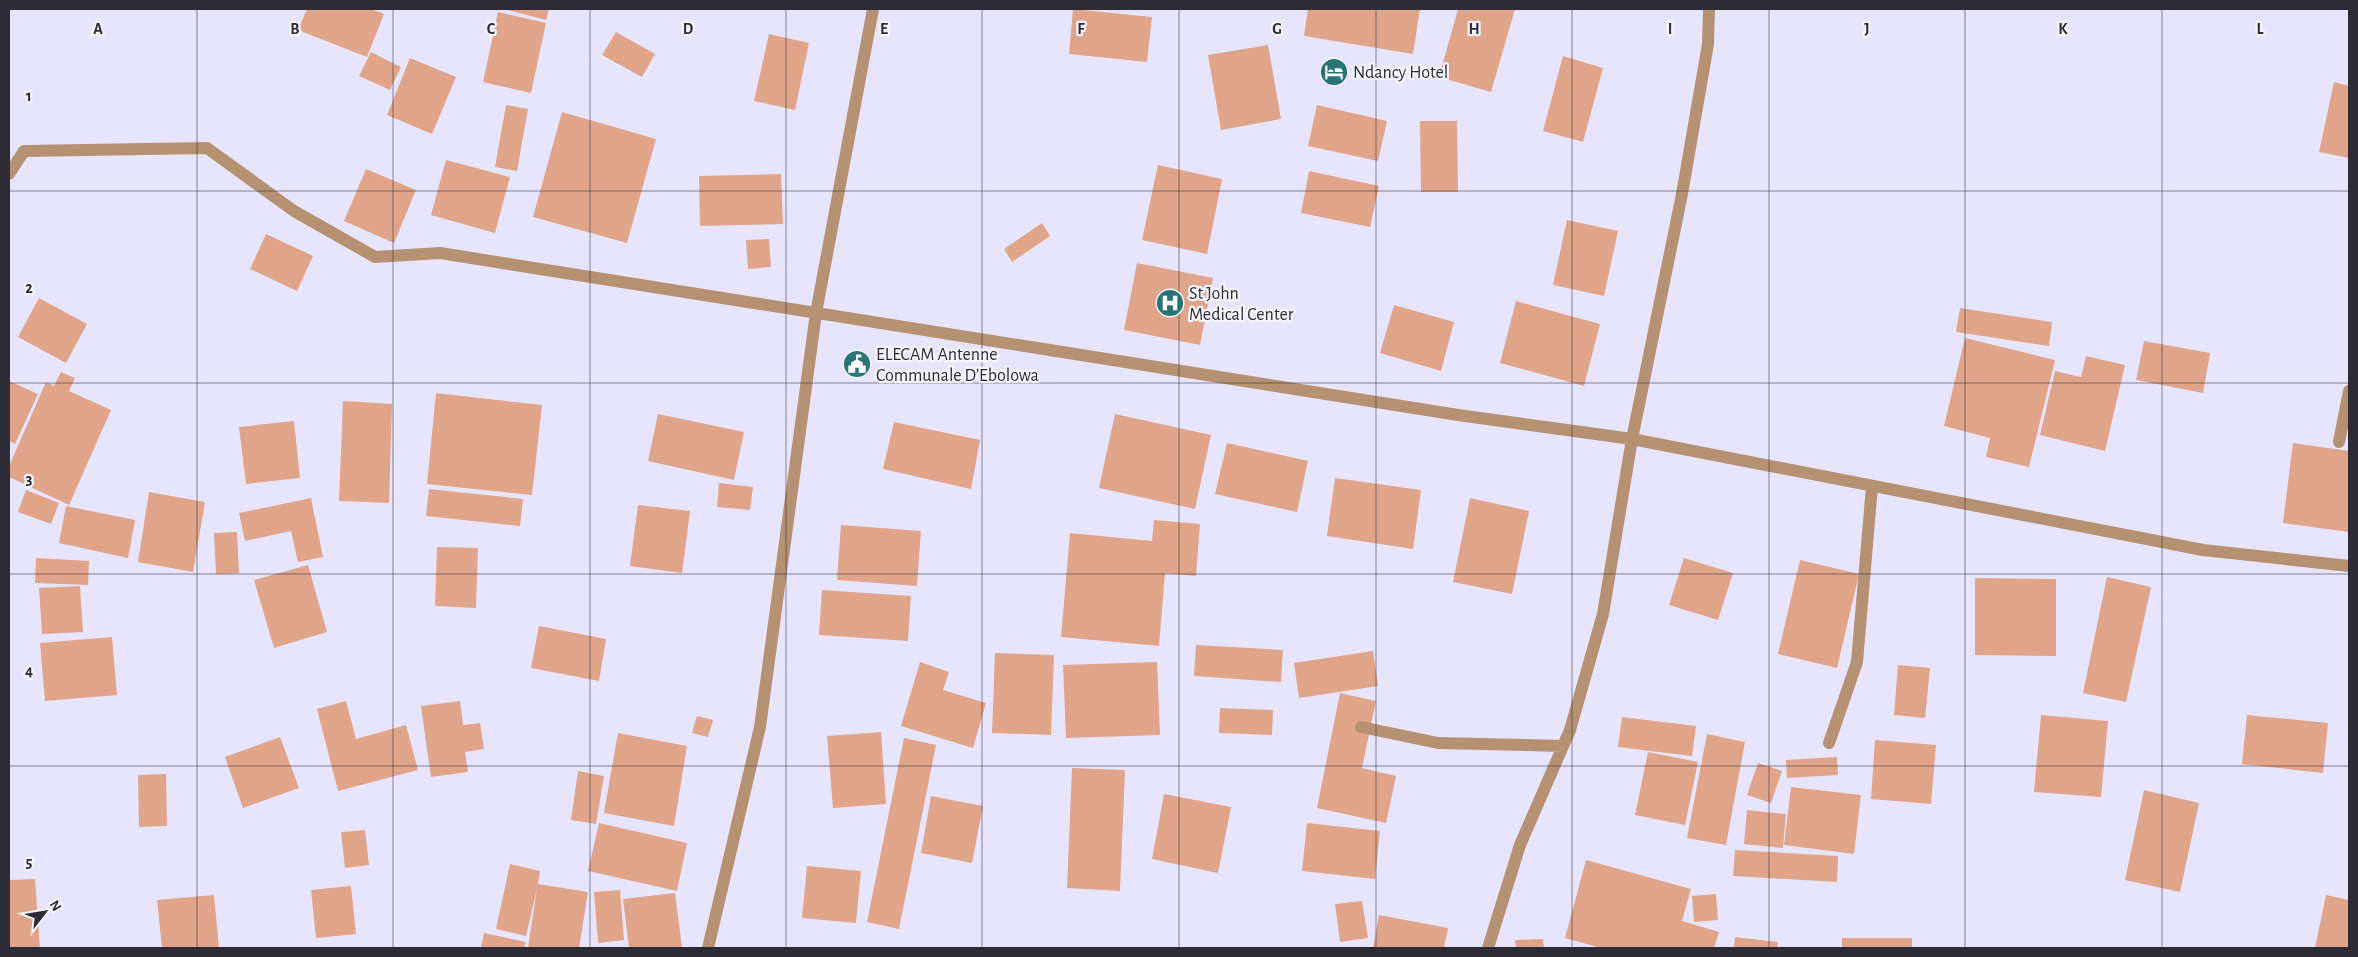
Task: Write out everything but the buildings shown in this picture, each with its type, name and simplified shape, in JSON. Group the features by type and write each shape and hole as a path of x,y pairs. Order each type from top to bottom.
{"street":[{"path":"708,948 760,727 816,313 873,9"},
{"path":"1488,948 1520,845 1570,730 1604,614 1632,439 1682,194 1708,44 1709,9"},
{"path":"9,174 24,152 207,148 294,211 375,257 440,252 1438,412 1632,439 2203,550 2349,566"},
{"path":"2339,442 2349,391"},
{"path":"1829,743 1858,662 1872,486"},
{"path":"1362,726 1438,743 1563,746"}],"place":[{"name":"Ndancy Hotel","path":"1334,72"},
{"name":"St John Medical Center","path":"1170,303"},
{"name":"ELECAM Antenne Communale D’Ebolowa","path":"857,364"}]}
